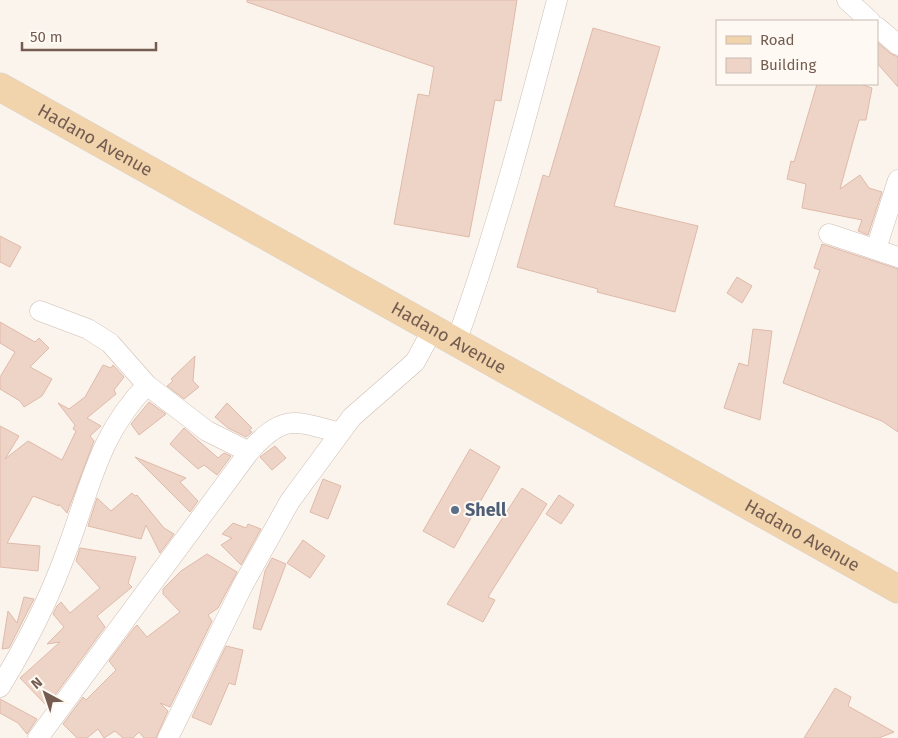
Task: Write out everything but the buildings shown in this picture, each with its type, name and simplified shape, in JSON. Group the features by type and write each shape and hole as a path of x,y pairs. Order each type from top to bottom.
{"main road":[{"name":"Hadano Avenue","path":"0,87 898,588"}],"street":[{"path":"168,738 275,524 340,433 366,403 445,335 479,279 520,141 557,0"},
{"path":"849,1 869,20"},
{"path":"878,28 898,45"},
{"path":"876,249 898,180"},
{"path":"829,234 898,257"},
{"path":"40,311 88,329 110,343 147,385 207,431 249,452"},
{"path":"0,687 55,579 68,548 87,486 109,434 130,404 147,385"},
{"path":"38,738 249,452 266,434 288,422 304,423 340,433"}],"place":[{"name":"Shell","path":"455,510"}]}
